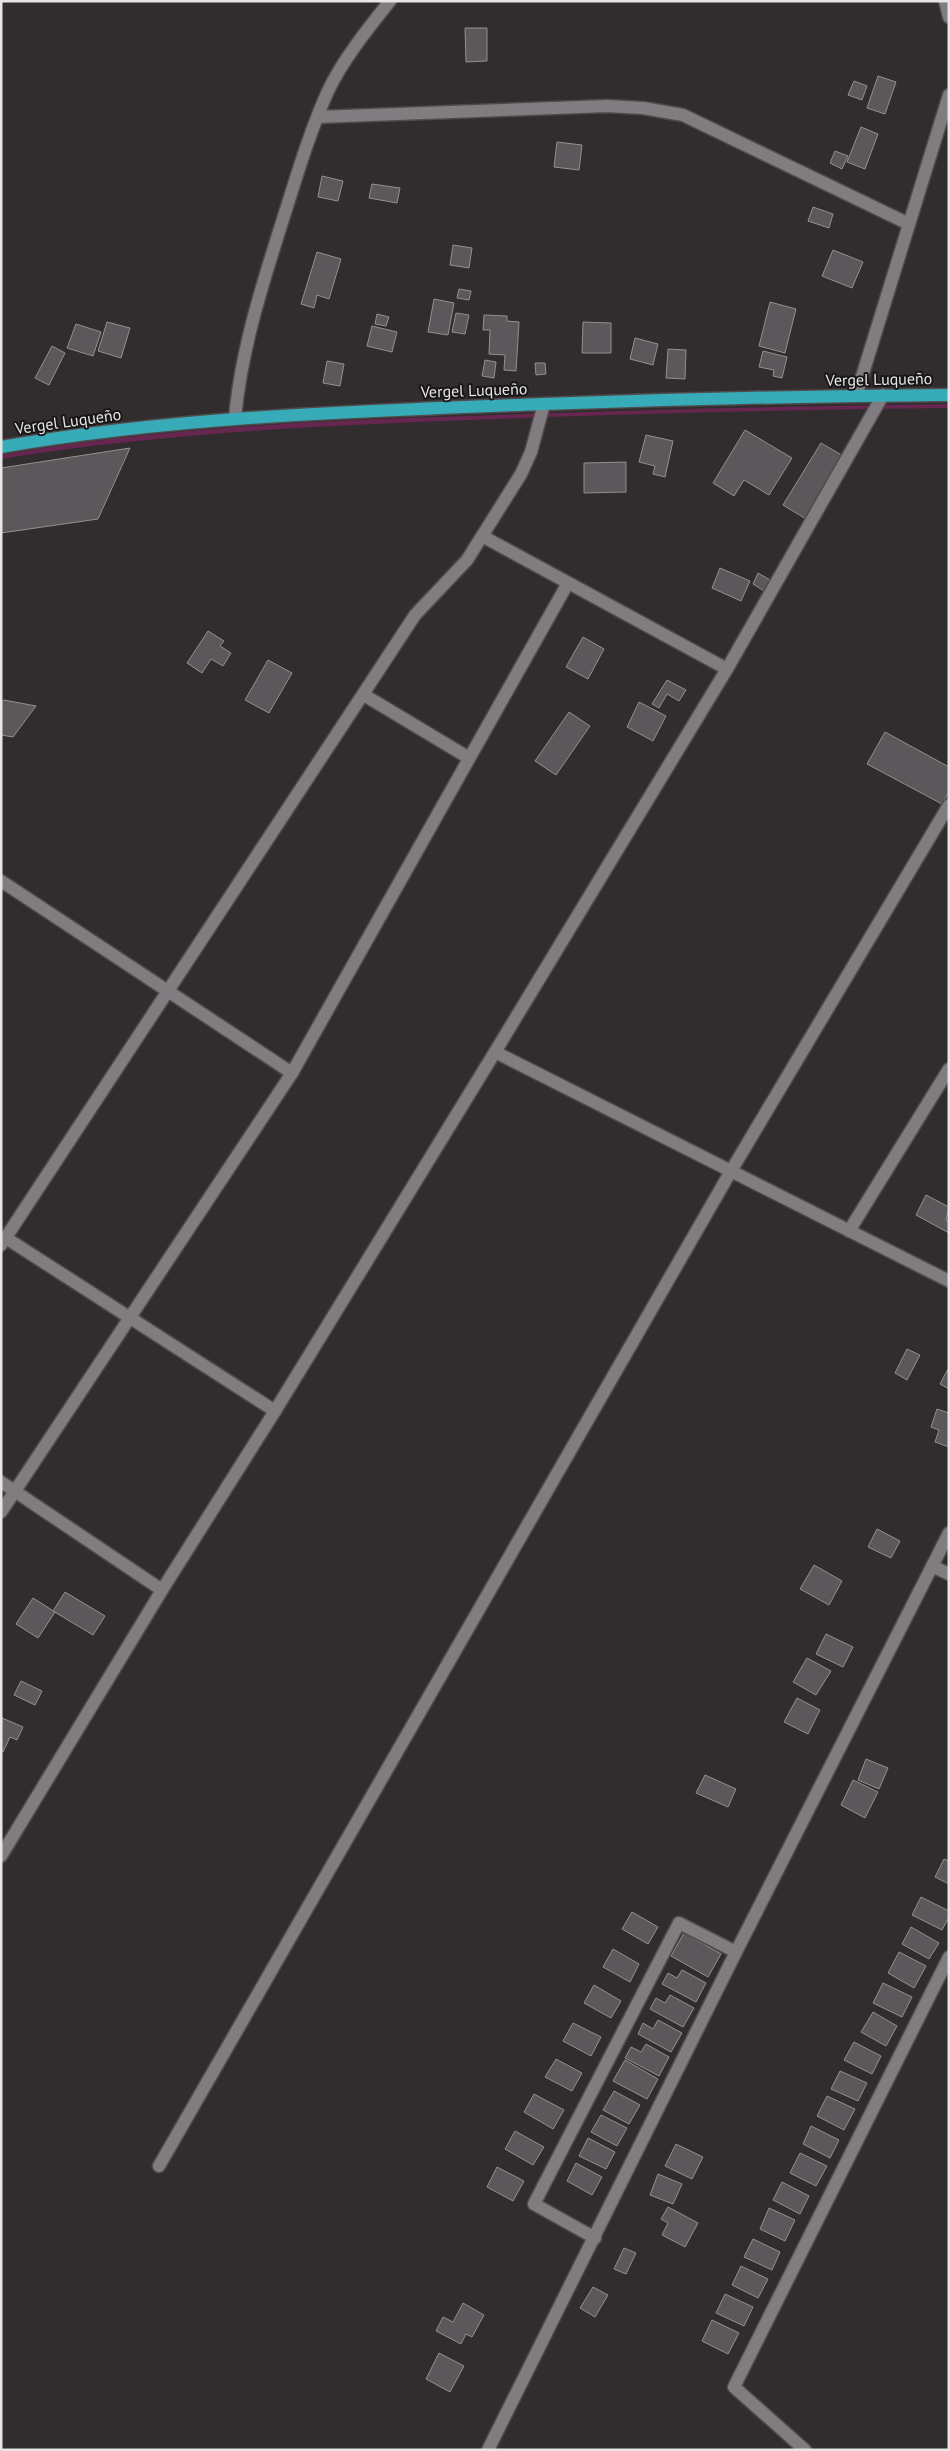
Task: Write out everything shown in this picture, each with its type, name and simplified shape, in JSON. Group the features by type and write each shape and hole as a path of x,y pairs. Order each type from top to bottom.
{"main road":[{"name":"Vergel Luqueño","path":"1,446 138,427 235,418 389,409 613,400 949,395"}],"street":[{"path":"235,418 238,383 270,261 301,161 329,90 368,29 390,1"},
{"path":"945,1 949,17"},
{"path":"856,396 949,95"},
{"path":"318,117 607,106 643,108 683,115 909,224"},
{"path":"1,1856 162,1590 275,1411 728,669 883,395"},
{"path":"275,1411 130,1317 4,1242 415,615 467,560 521,474 531,452 544,404"},
{"path":"482,536 728,669"},
{"path":"1,1512 292,1073 568,583"},
{"path":"364,695 469,758"},
{"path":"159,2166 731,1171 949,805"},
{"path":"1,880 292,1073"},
{"path":"495,1052 949,1282"},
{"path":"849,1231 949,1069"},
{"path":"1,1482 162,1590"},
{"path":"488,2450 736,1952 949,1533"},
{"path":"932,1566 949,1574"},
{"path":"595,2238 534,2204 678,1923 736,1952"},
{"path":"805,2450 734,2387 949,1957"}],"shaded area":[{"path":"949,404 949,408 633,414 332,426 166,438 1,459 1,455 117,438 292,423 648,410"}],"building":[{"path":"465,28 487,28 487,61 466,62"},
{"path":"878,76 896,82 885,114 867,108"},
{"path":"854,81 867,86 862,100 848,95"},
{"path":"861,127 878,134 865,169 847,162"},
{"path":"557,142 582,145 579,170 554,167"},
{"path":"835,151 848,156 842,169 830,163"},
{"path":"322,176 343,181 338,201 318,197"},
{"path":"372,184 400,188 397,203 369,198"},
{"path":"813,207 833,214 829,228 808,221"},
{"path":"453,245 472,248 469,268 450,265"},
{"path":"833,250 863,262 852,288 822,276"},
{"path":"317,252 341,259 329,299 317,295 314,308 301,304"},
{"path":"459,289 471,291 469,300 457,298"},
{"path":"434,299 454,303 448,335 428,332"},
{"path":"770,302 796,309 785,353 759,346"},
{"path":"456,313 469,315 465,334 452,332"},
{"path":"377,314 389,317 386,326 375,324"},
{"path":"484,315 507,316 507,321 519,322 516,371 504,370 505,355 489,354 490,330 483,330"},
{"path":"107,322 130,328 121,358 98,351"},
{"path":"583,322 611,323 611,353 582,353"},
{"path":"76,324 101,332 93,356 67,348"},
{"path":"372,326 397,332 392,352 367,346"},
{"path":"635,338 658,344 653,365 630,359"},
{"path":"52,346 65,353 49,385 35,378"},
{"path":"668,349 686,350 685,379 666,378"},
{"path":"763,351 787,357 782,378 773,376 774,370 759,367"},
{"path":"485,360 496,362 494,378 482,376"},
{"path":"327,361 344,364 340,386 323,383"},
{"path":"535,363 545,363 546,374 536,375"},
{"path":"745,430 792,458 769,495 744,480 734,496 713,483"},
{"path":"646,435 673,441 665,477 653,474 655,466 639,462"},
{"path":"821,443 845,457 806,519 783,505"},
{"path":"130,448 98,519 1,533 1,468"},
{"path":"626,462 626,492 584,493 584,463"},
{"path":"720,568 750,581 741,601 712,588"},
{"path":"758,573 770,580 764,591 753,584"},
{"path":"208,631 224,641 220,646 231,653 223,666 211,659 202,673 187,663"},
{"path":"583,637 604,649 588,679 566,667"},
{"path":"268,660 292,673 269,713 245,700"},
{"path":"667,680 686,690 679,701 667,694 659,708 652,704"},
{"path":"4,700 36,706 13,737 1,735 1,703"},
{"path":"639,702 666,716 653,741 627,727"},
{"path":"569,712 590,726 556,775 535,761"},
{"path":"885,732 949,767 949,792 942,804 867,764"},
{"path":"926,1195 949,1207 946,1220 949,1221 949,1233 916,1215"},
{"path":"907,1349 920,1355 907,1380 895,1373"},
{"path":"949,1369 949,1389 940,1384"},
{"path":"937,1409 949,1413 949,1447 935,1442 939,1430 931,1427"},
{"path":"877,1529 900,1541 891,1558 868,1547"},
{"path":"814,1565 842,1581 829,1605 800,1589"},
{"path":"65,1592 105,1616 93,1635 53,1611"},
{"path":"33,1598 55,1612 38,1638 16,1624"},
{"path":"826,1634 853,1647 843,1667 816,1654"},
{"path":"807,1658 831,1671 816,1695 793,1682"},
{"path":"21,1681 42,1691 35,1705 14,1695"},
{"path":"797,1698 820,1710 808,1734 784,1722"},
{"path":"2,1718 23,1727 17,1740 10,1737 3,1752 1,1751"},
{"path":"866,1759 888,1768 879,1789 858,1780"},
{"path":"705,1775 736,1789 728,1807 696,1793"},
{"path":"853,1780 878,1792 865,1818 841,1805"},
{"path":"944,1859 949,1861 949,1884 935,1877"},
{"path":"921,1897 949,1911 949,1917 942,1930 912,1915"},
{"path":"632,1912 658,1927 648,1944 622,1929"},
{"path":"911,1927 939,1943 929,1959 902,1944"},
{"path":"684,1933 721,1954 708,1977 671,1956"},
{"path":"613,1949 639,1964 630,1982 603,1967"},
{"path":"899,1952 926,1966 914,1988 888,1973"},
{"path":"682,1970 706,1983 696,2002 662,1984 668,1973 677,1978"},
{"path":"883,1983 912,1997 902,2017 873,2003"},
{"path":"594,1985 621,2001 611,2018 584,2003"},
{"path":"670,1995 694,2008 683,2027 650,2009 656,1998 665,2003"},
{"path":"873,2012 897,2026 886,2046 861,2032"},
{"path":"658,2020 682,2033 671,2052 638,2034 643,2023 653,2029"},
{"path":"573,2023 601,2037 591,2056 563,2041"},
{"path":"854,2042 881,2056 872,2074 844,2060"},
{"path":"646,2044 669,2057 659,2076 625,2058 631,2047 641,2052"},
{"path":"556,2059 582,2073 572,2091 545,2077"},
{"path":"625,2060 658,2079 647,2099 613,2081"},
{"path":"840,2071 867,2083 858,2101 831,2089"},
{"path":"614,2091 640,2105 629,2124 603,2110"},
{"path":"534,2094 564,2110 553,2129 524,2112"},
{"path":"827,2096 855,2109 844,2130 817,2116"},
{"path":"601,2115 627,2128 617,2146 591,2132"},
{"path":"811,2126 839,2140 830,2158 803,2144"},
{"path":"515,2131 544,2147 533,2165 505,2149"},
{"path":"588,2138 615,2152 606,2169 579,2156"},
{"path":"676,2144 703,2157 692,2179 665,2166"},
{"path":"800,2153 827,2166 816,2186 790,2173"},
{"path":"576,2163 602,2177 592,2195 567,2181"},
{"path":"497,2167 524,2181 513,2201 487,2187"},
{"path":"658,2174 682,2184 673,2204 650,2195"},
{"path":"782,2182 809,2196 800,2214 773,2200"},
{"path":"668,2207 698,2223 685,2247 662,2235 668,2223 661,2219"},
{"path":"769,2208 795,2220 785,2241 760,2229"},
{"path":"753,2239 780,2252 772,2270 744,2257"},
{"path":"624,2248 636,2253 626,2274 614,2269"},
{"path":"741,2266 768,2279 758,2298 732,2285"},
{"path":"593,2287 608,2295 595,2317 580,2308"},
{"path":"725,2294 753,2307 744,2326 716,2313"},
{"path":"463,2303 484,2315 472,2337 466,2334 461,2344 436,2331 443,2317 453,2322"},
{"path":"712,2320 739,2333 728,2354 702,2341"},
{"path":"439,2353 464,2366 450,2392 426,2379"}]}
